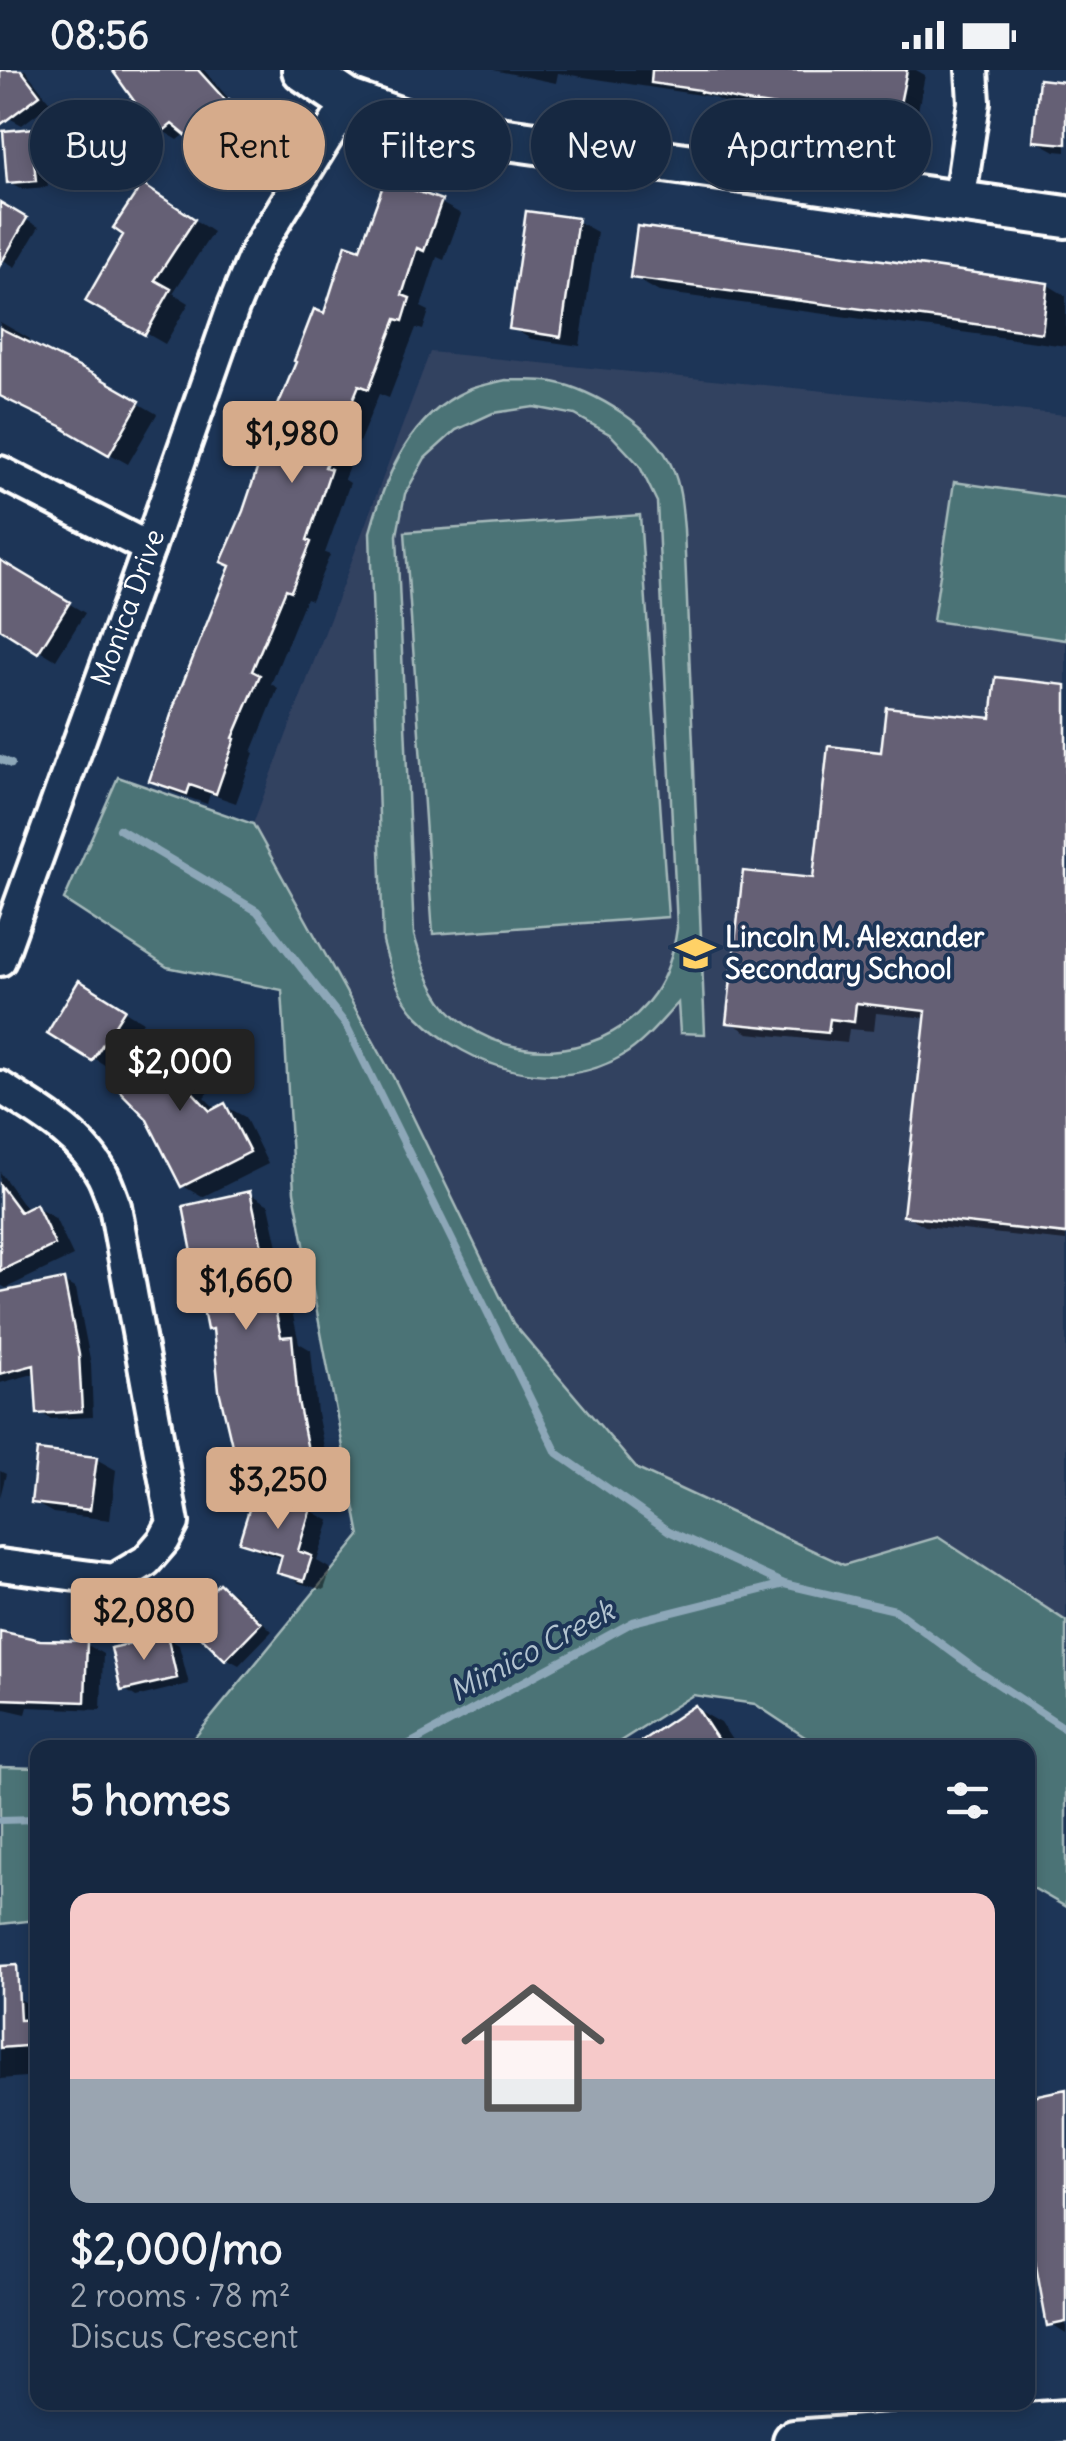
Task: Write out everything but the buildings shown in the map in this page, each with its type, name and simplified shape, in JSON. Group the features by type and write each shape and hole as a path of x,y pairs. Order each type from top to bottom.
{"street":[{"path":"303,70 348,100"},
{"path":"959,203 974,102 972,70"},
{"name":"Monica Drive","path":"0,960 233,308 257,250 345,107"},
{"path":"511,140 1066,217"},
{"path":"0,472 150,548"},
{"path":"0,1088 53,1121 80,1144 102,1174 115,1206 173,1524 146,1561 114,1580 0,1565"},
{"path":"794,2441 1066,2421"}],"shaded area":[{"name":"Lincoln M. Alexander Secondary School","path":"430,352 1066,415 1066,1621 938,1537 844,1565 637,1469 513,1323 396,1082 253,824"}],"green space":[{"path":"506,380 569,386 622,412 664,452 677,482 683,513 705,1034 680,1033 678,1003 622,1056 570,1074 515,1071 463,1051 439,1035 405,1001 383,942 370,532 393,468 430,415 472,388","holes":["534,407 575,415 611,435 639,465 657,502 677,928 663,979 635,1016 587,1043 533,1049 506,1044 456,1017 435,990 414,935 397,535 405,494 425,458 456,430 493,413"]},
{"path":"954,482 1066,498 1066,640 933,621"},
{"path":"640,515 668,917 433,934 405,532"},
{"path":"118,777 253,824 396,1082 513,1323 637,1469 844,1565 938,1537 1066,1621 1066,1907 1035,1889 1035,1740 809,1740 755,1704 693,1695 622,1740 193,1740 360,1536 294,1192 282,990 167,967 64,900"},
{"path":"0,1767 30,1768 30,1921 0,1924"}],"waterway":[{"path":"0,759 11,764"},
{"path":"119,829 257,911 346,1025 557,1453 669,1531 784,1584"},
{"name":"Mimico Creek","path":"417,1740 633,1622 784,1584 895,1610 1066,1729"},
{"name":"Mimico Creek","path":"0,1820 30,1819"}],"place":[{"name":"Lincoln M. Alexander Secondary School","path":"695,953"}]}
